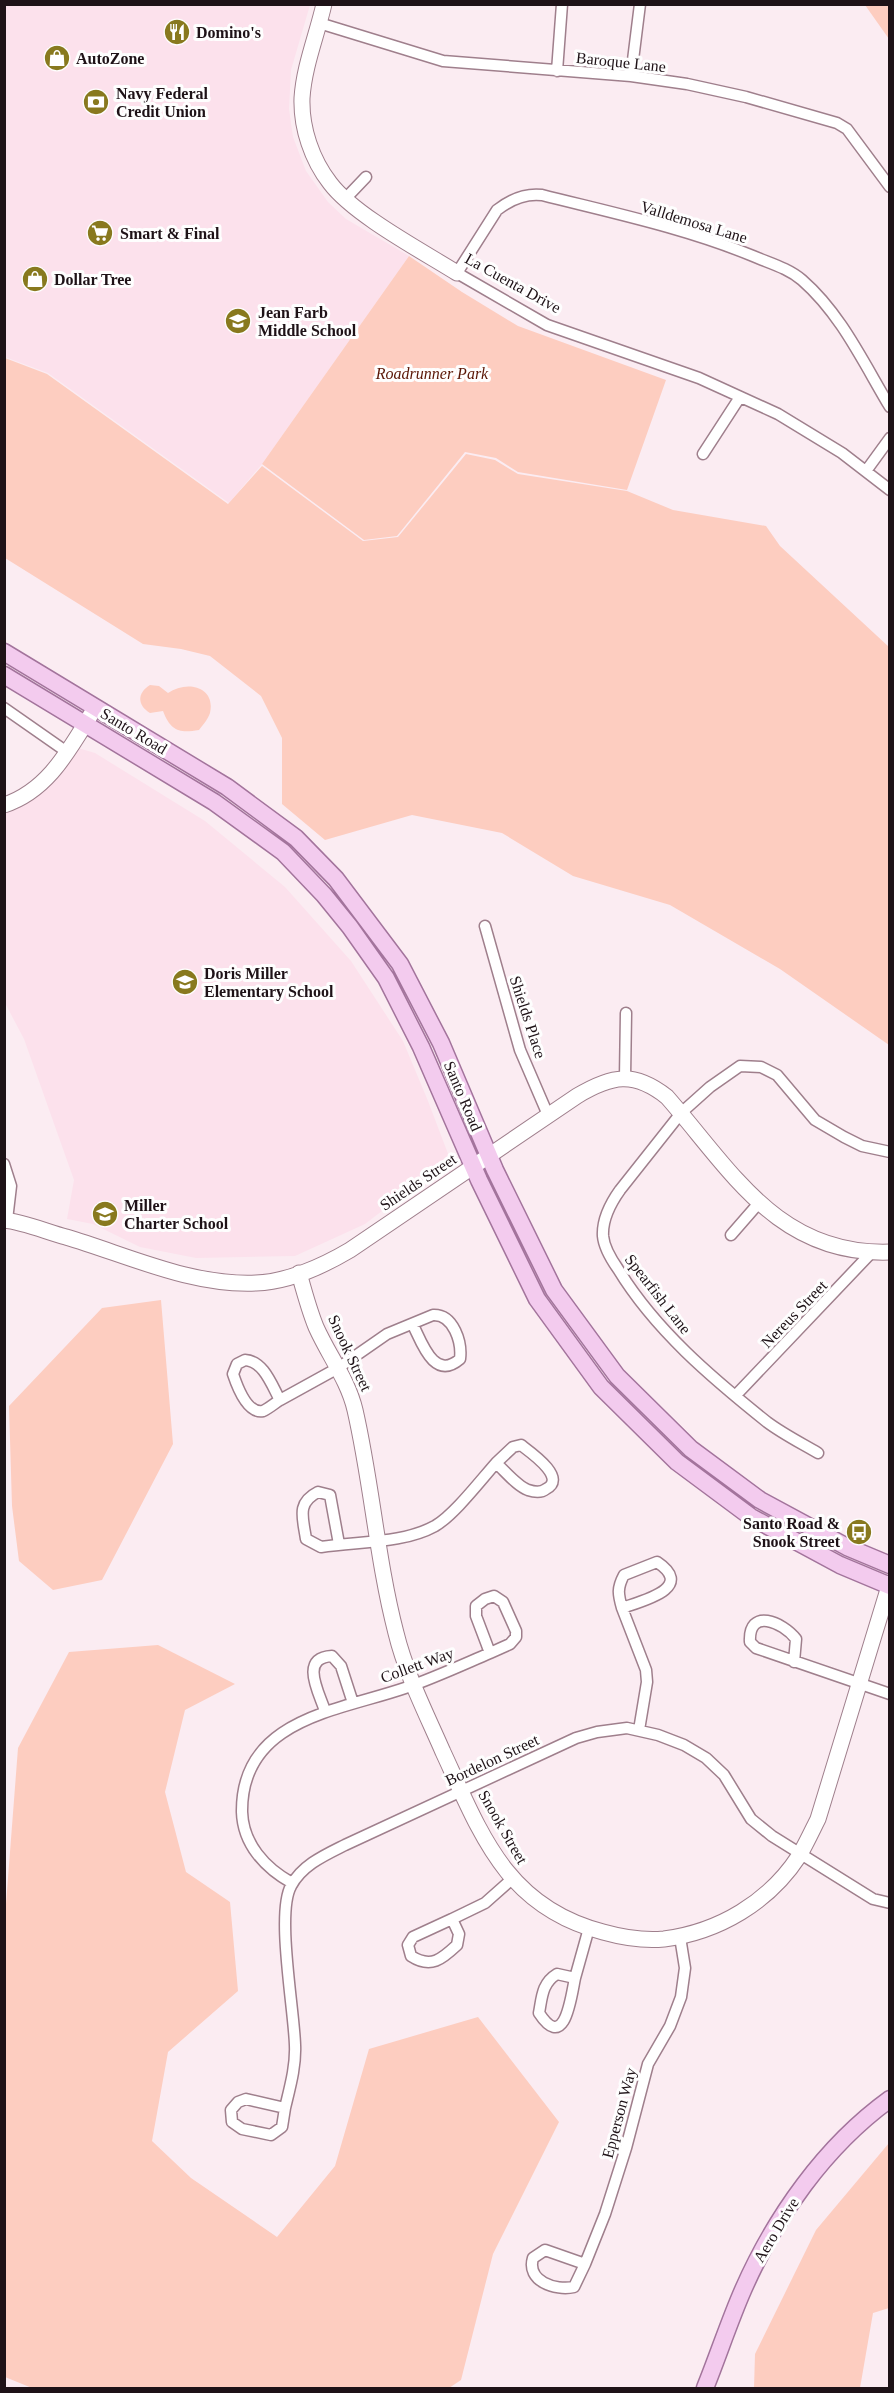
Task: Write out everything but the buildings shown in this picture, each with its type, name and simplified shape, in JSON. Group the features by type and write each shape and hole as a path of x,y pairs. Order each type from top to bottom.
{"main road":[{"name":"Santo Road","path":"4,652 227,787 296,838 336,879 400,964 441,1043 489,1155 554,1290 617,1376 691,1449 760,1500 847,1547 890,1565"},
{"name":"Santo Road","path":"4,675 214,802 283,852 324,895 386,978 421,1047 473,1167 537,1299 601,1387 652,1440 677,1462 751,1517 840,1565 889,1585"},
{"name":"Aero Drive","path":"705,2388 743,2290 768,2239 790,2203 835,2148 890,2099"}],"street":[{"name":"La Cuenta Drive","path":"324,4 305,73 302,100 308,140 313,155 331,184 362,212 457,273 547,325 699,378 778,414 842,453 890,490"},
{"path":"556,71 562,4"},
{"path":"631,76 640,4"},
{"name":"Baroque Lane","path":"320,23 443,61 631,76 746,97 837,123 848,129 890,187"},
{"path":"346,198 366,177"},
{"name":"Valldemosa Lane","path":"457,273 497,210 506,203 528,193 675,229 735,249 787,270 801,279 834,313 890,407"},
{"path":"703,454 740,397"},
{"path":"866,471 890,438"},
{"path":"4,708 67,752"},
{"path":"4,805 33,791 52,775 95,708"},
{"name":"Shields Place","path":"485,926 520,1050 548,1115"},
{"path":"626,1013 624,1078 639,1079 656,1088 681,1113 741,1186 758,1203 787,1226 826,1243 872,1252 890,1252"},
{"name":"Spearfish Lane","path":"818,1453 769,1424 689,1355 665,1331 622,1277 608,1253 603,1237 604,1220 611,1203 681,1113 732,1070 740,1066 761,1067 777,1075 815,1120 862,1146 890,1152"},
{"name":"Shields Street","path":"6,1220 171,1271 210,1280 256,1283 325,1264 350,1250 590,1088 607,1080 624,1078"},
{"path":"4,1164 11,1186 6,1220"},
{"path":"731,1235 758,1203"},
{"name":"Nereus Street","path":"736,1395 872,1252"},
{"name":"Snook Street","path":"299,1273 316,1327 350,1388 396,1633 413,1685 461,1791 483,1833 512,1879 546,1907 568,1920 616,1936 657,1940 680,1937 717,1925 752,1906 782,1879 800,1854 818,1819 889,1585"},
{"path":"280,1400 260,1365 252,1360 245,1360 237,1364 232,1374 249,1407 263,1411 338,1368 381,1337 433,1316 440,1315 450,1322 461,1349 460,1359 453,1365 439,1365 429,1357 413,1325"},
{"path":"339,1544 330,1495 318,1492 309,1497 302,1507 306,1539 321,1547 413,1535 436,1526 449,1515 496,1463 513,1446 521,1445 551,1470 553,1477 551,1486 536,1492 526,1489 496,1463"},
{"path":"622,1608 661,1594 669,1586 671,1579 667,1569 657,1562 624,1575 618,1585 622,1608 646,1670 647,1682 639,1730"},
{"name":"Collett Way","path":"292,1883 269,1868 252,1847 242,1823 242,1792 250,1767 262,1751 279,1735 296,1724 325,1711 413,1685 490,1653 510,1644 516,1637 516,1631 503,1602 494,1596 476,1606 476,1616 490,1653"},
{"path":"794,1662 796,1639 789,1630 766,1620 753,1625 749,1631 750,1642 756,1648 794,1662 890,1694"},
{"path":"325,1711 312,1670 315,1662 323,1657 332,1656 341,1666 353,1703"},
{"name":"Bordelon Street","path":"292,1883 317,1859 461,1791 576,1738 627,1728 684,1745 706,1758 724,1775 751,1819 772,1836 873,1899 890,1903"},
{"path":"452,1919 459,1934 457,1945 446,1955 429,1963 421,1963 411,1956 408,1946 413,1937 485,1903 512,1879"},
{"path":"285,2108 246,2099 238,2102 231,2110 232,2122 242,2129 271,2135 282,2127 296,2047 285,1916 292,1883"},
{"path":"575,1978 557,1974 545,1985 539,2013 547,2024 555,2027 567,2019 575,1978 589,1928"},
{"name":"Epperson Way","path":"585,2264 545,2250 533,2258 530,2266 537,2280 564,2290 574,2288 585,2264 605,2214 626,2148 648,2064 670,2026 681,1996 685,1968 680,1937"}],"shaded area":[{"path":"4,5 310,5 291,70 289,109 293,137 306,171 328,202 346,219 409,256 262,464 229,503 48,373 5,357"},
{"name":"Doris Miller Elementary School","path":"78,748 95,753 205,821 285,887 351,961 403,1041 450,1159 365,1224 295,1256 196,1258 140,1247 93,1224 67,1219 74,1180 24,1039 5,1003 5,804 46,789"}],"green space":[{"path":"865,5 889,5 889,39"},
{"name":"Roadrunner Park","path":"409,256 518,326 666,380 627,490 518,472 496,458 465,452 397,536 364,540 262,464"},
{"path":"5,358 47,374 228,504 262,466 363,541 398,537 466,454 495,460 518,474 627,491 673,510 766,526 780,546 889,647 889,1045 780,969 670,905 573,876 502,833 412,815 325,840 282,804 282,738 261,696 210,656 143,644 5,558"},
{"path":"150,685 159,686 168,693 191,686 204,691 211,704 207,720 199,730 177,730 169,723 163,711 150,713 141,703 141,695"},
{"path":"161,1300 173,1444 102,1580 53,1590 19,1561 12,1506 9,1406 102,1308"},
{"path":"158,1645 235,1684 185,1710 165,1792 186,1872 230,1902 238,1991 168,2052 152,2141 191,2178 277,2237 335,2166 369,2049 478,2017 559,2122 493,2254 461,2380 449,2388 32,2388 5,2377 4,1930 18,1748 69,1652"},
{"path":"889,2143 889,2308 873,2313 860,2388 754,2388 755,2354 816,2230"}],"place":[{"name":"Domino's","path":"177,32"},
{"name":"AutoZone","path":"57,58"},
{"name":"Navy Federal Credit Union","path":"96,102"},
{"name":"Smart & Final","path":"100,233"},
{"name":"Dollar Tree","path":"35,279"},
{"name":"Jean Farb Middle School","path":"238,321"},
{"name":"Doris Miller Elementary School","path":"185,982"},
{"name":"Miller Charter School","path":"105,1214"},
{"name":"Santo Road & Snook Street","path":"859,1532"}]}
